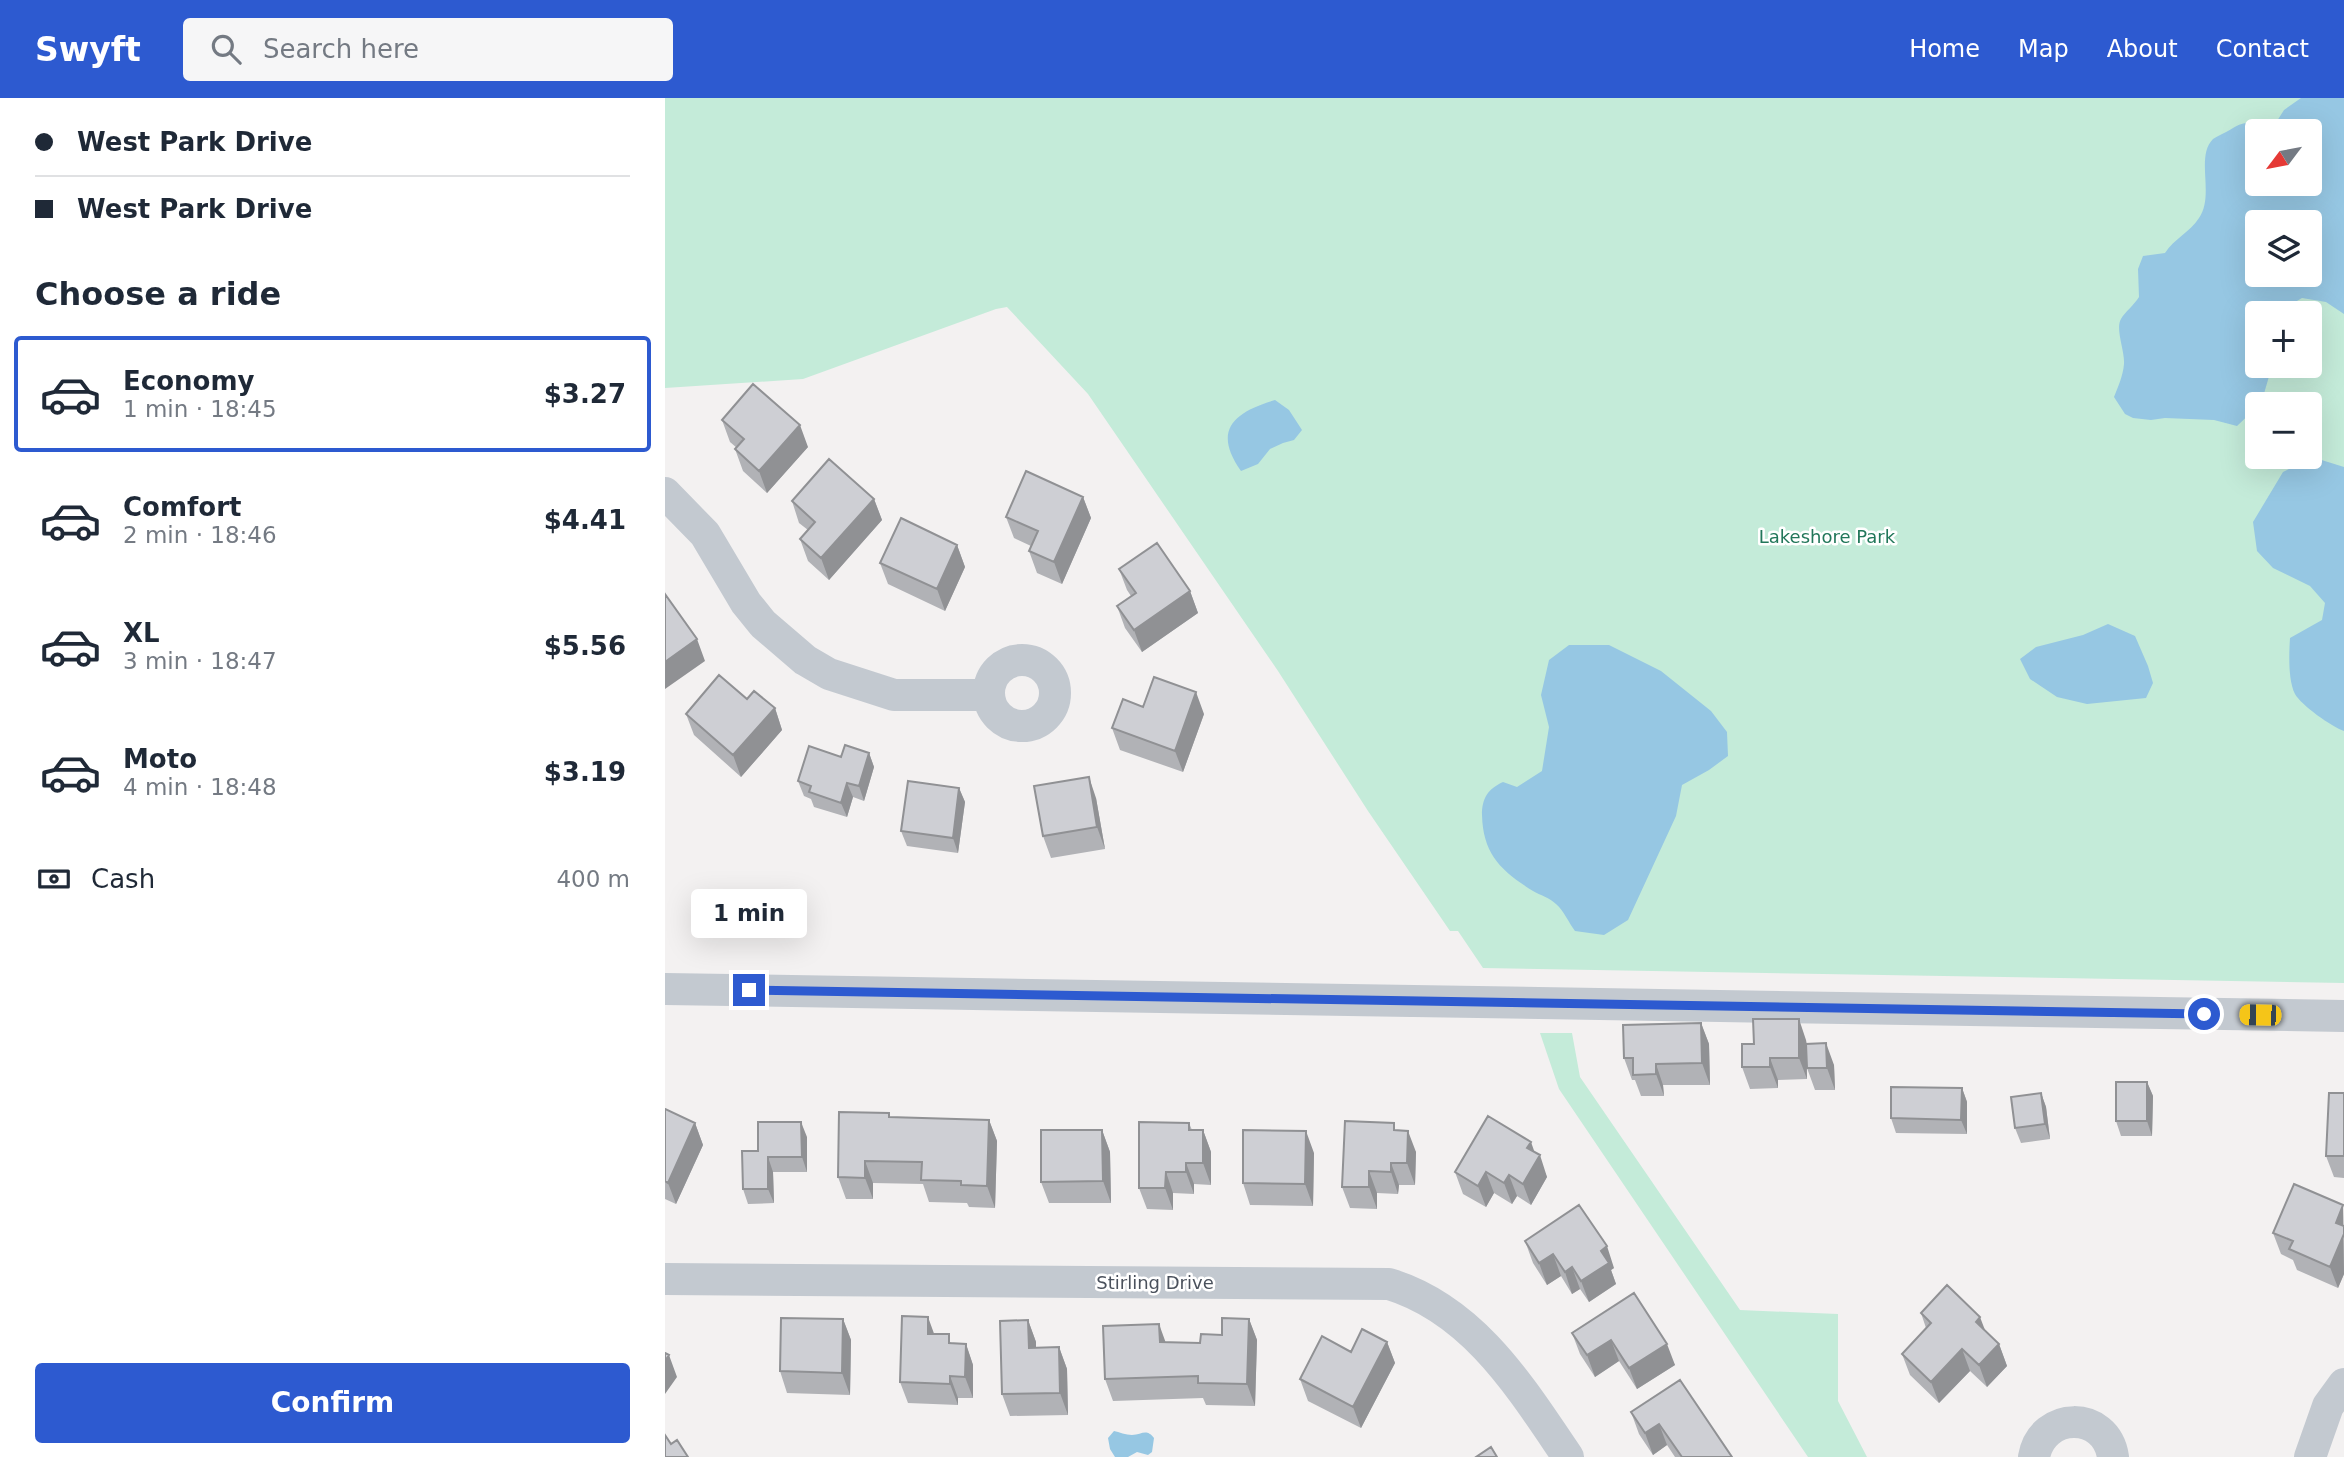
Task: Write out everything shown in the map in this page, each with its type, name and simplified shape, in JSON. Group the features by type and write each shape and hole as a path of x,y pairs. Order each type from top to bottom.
{"street":[{"path":"665,493 705,534 746,603 763,624 805,660 829,674 894,695 989,695"},
{"path":"665,989 2344,1016"},
{"name":"Stirling Drive","path":"665,1279 1389,1284 1422,1296 1479,1339 1529,1401 1568,1457"},
{"path":"2309,1457 2329,1406 2344,1384"},
{"path":"2034,1457 2038,1442 2047,1432 2071,1421 2096,1428 2105,1438 2113,1457"}],"green space":[{"name":"Lakeshore Park","path":"665,98 2344,98 2344,983 1483,968 1458,931 1450,931 1368,811 1278,671 1088,394 1007,307 803,379 665,388"},
{"path":"1540,1033 1572,1033 1580,1077 1740,1310 1838,1314 1838,1401 1867,1457 1808,1457 1559,1089"}],"water":[{"path":"2301,98 2344,98 2344,314 2326,302 2302,298 2297,301 2245,301 2245,378 2269,378 2264,392 2245,392 2245,418 2237,426 2214,420 2151,420 2125,414 2114,397 2124,364 2119,323 2139,297 2138,269 2143,256 2165,253 2199,218 2205,198 2205,156 2213,139 2245,124 2245,196 2322,196 2322,119 2278,119 2284,110"},
{"path":"1275,400 1289,410 1302,430 1294,440 1270,449 1258,464 1241,471 1228,444 1232,425 1248,410"},
{"path":"2322,460 2344,467 2344,731 2303,704 2295,694 2291,682 2290,638 2322,620 2325,603 2310,586 2273,568 2257,551 2253,522 2283,472 2289,469 2322,469"},
{"path":"2108,624 2135,636 2153,683 2146,698 2087,704 2057,697 2030,679 2020,659 2036,647 2083,635"},
{"path":"1569,645 1609,645 1661,671 1711,711 1727,732 1728,756 1682,785 1676,816 1628,920 1604,935 1575,931 1554,902 1512,876 1490,851 1483,829 1483,804 1493,788 1503,782 1517,787 1542,771 1549,727 1541,695 1549,660"},
{"path":"1114,1431 1130,1435 1149,1433 1154,1438 1152,1452 1148,1455 1137,1452 1128,1457 1115,1457 1108,1438"}],"building":[{"path":"753,384 800,425 759,471 735,449 744,439 722,420"},
{"path":"829,459 874,499 821,558 800,539 815,522 792,501"},
{"path":"1026,471 1083,497 1054,562 1029,551 1038,531 1006,517"},
{"path":"901,518 957,545 937,589 880,563"},
{"path":"1157,543 1190,591 1134,630 1117,606 1136,593 1119,569"},
{"path":"665,594 697,639 665,662"},
{"path":"719,675 747,699 754,691 775,708 733,755 686,714"},
{"path":"1154,677 1196,692 1175,751 1112,728 1123,699 1143,707"},
{"path":"845,745 869,753 859,786 847,783 841,803 809,792 811,786 798,781 809,746 841,757"},
{"path":"1089,777 1097,827 1043,836 1034,786"},
{"path":"908,781 959,788 953,838 901,831"},
{"path":"1753,1019 1799,1019 1799,1058 1770,1058 1770,1067 1742,1067 1742,1044 1754,1044"},
{"path":"1701,1023 1702,1063 1656,1064 1656,1074 1633,1075 1633,1058 1624,1058 1623,1025"},
{"path":"1826,1043 1827,1068 1807,1068 1806,1044"},
{"path":"2116,1082 2147,1082 2147,1121 2116,1121"},
{"path":"1891,1087 1962,1088 1961,1120 1891,1118"},
{"path":"2041,1093 2045,1124 2015,1128 2011,1097"},
{"path":"2329,1093 2344,1093 2344,1156 2326,1156"},
{"path":"665,1109 695,1123 668,1183 665,1181"},
{"path":"839,1112 889,1113 889,1117 989,1120 987,1186 961,1185 961,1181 921,1180 922,1162 865,1161 865,1178 838,1177"},
{"path":"1488,1116 1531,1142 1527,1148 1540,1155 1523,1184 1509,1175 1504,1183 1486,1172 1478,1186 1455,1172"},
{"path":"1345,1121 1394,1123 1394,1130 1408,1131 1407,1163 1391,1163 1391,1172 1369,1171 1369,1187 1342,1187"},
{"path":"758,1122 801,1122 802,1157 768,1157 768,1189 743,1189 742,1151 758,1151"},
{"path":"1139,1122 1189,1123 1189,1130 1203,1130 1203,1163 1186,1163 1186,1172 1166,1172 1165,1188 1139,1188"},
{"path":"1041,1130 1102,1130 1103,1181 1041,1182"},
{"path":"1243,1130 1306,1131 1305,1184 1243,1183"},
{"path":"2294,1184 2343,1205 2336,1223 2344,1226 2344,1234 2330,1267 2289,1249 2293,1241 2273,1233"},
{"path":"1579,1205 1607,1246 1601,1251 1609,1263 1581,1281 1572,1267 1565,1272 1553,1254 1539,1263 1525,1241"},
{"path":"1947,1285 1980,1317 1976,1322 1999,1344 1979,1365 1962,1349 1931,1382 1902,1354 1931,1323 1921,1313"},
{"path":"1634,1293 1667,1344 1629,1368 1611,1340 1587,1355 1572,1333"},
{"path":"902,1316 928,1317 928,1334 949,1334 949,1343 966,1344 965,1377 950,1376 950,1384 900,1382"},
{"path":"781,1318 843,1319 842,1373 780,1371"},
{"path":"1222,1318 1249,1319 1247,1384 1198,1383 1198,1376 1105,1379 1103,1326 1159,1324 1160,1342 1200,1343 1201,1334 1222,1335"},
{"path":"1028,1320 1029,1348 1059,1347 1060,1393 1002,1394 1000,1321"},
{"path":"1362,1329 1387,1342 1353,1407 1300,1379 1322,1336 1351,1352"},
{"path":"1680,1380 1732,1457 1682,1457 1659,1424 1645,1433 1631,1412"},
{"path":"665,1435 671,1444 677,1440 688,1457 665,1457"},
{"path":"1491,1447 1497,1457 1476,1457"}],"route":[{"path":"749,990 2204,1014"}]}
